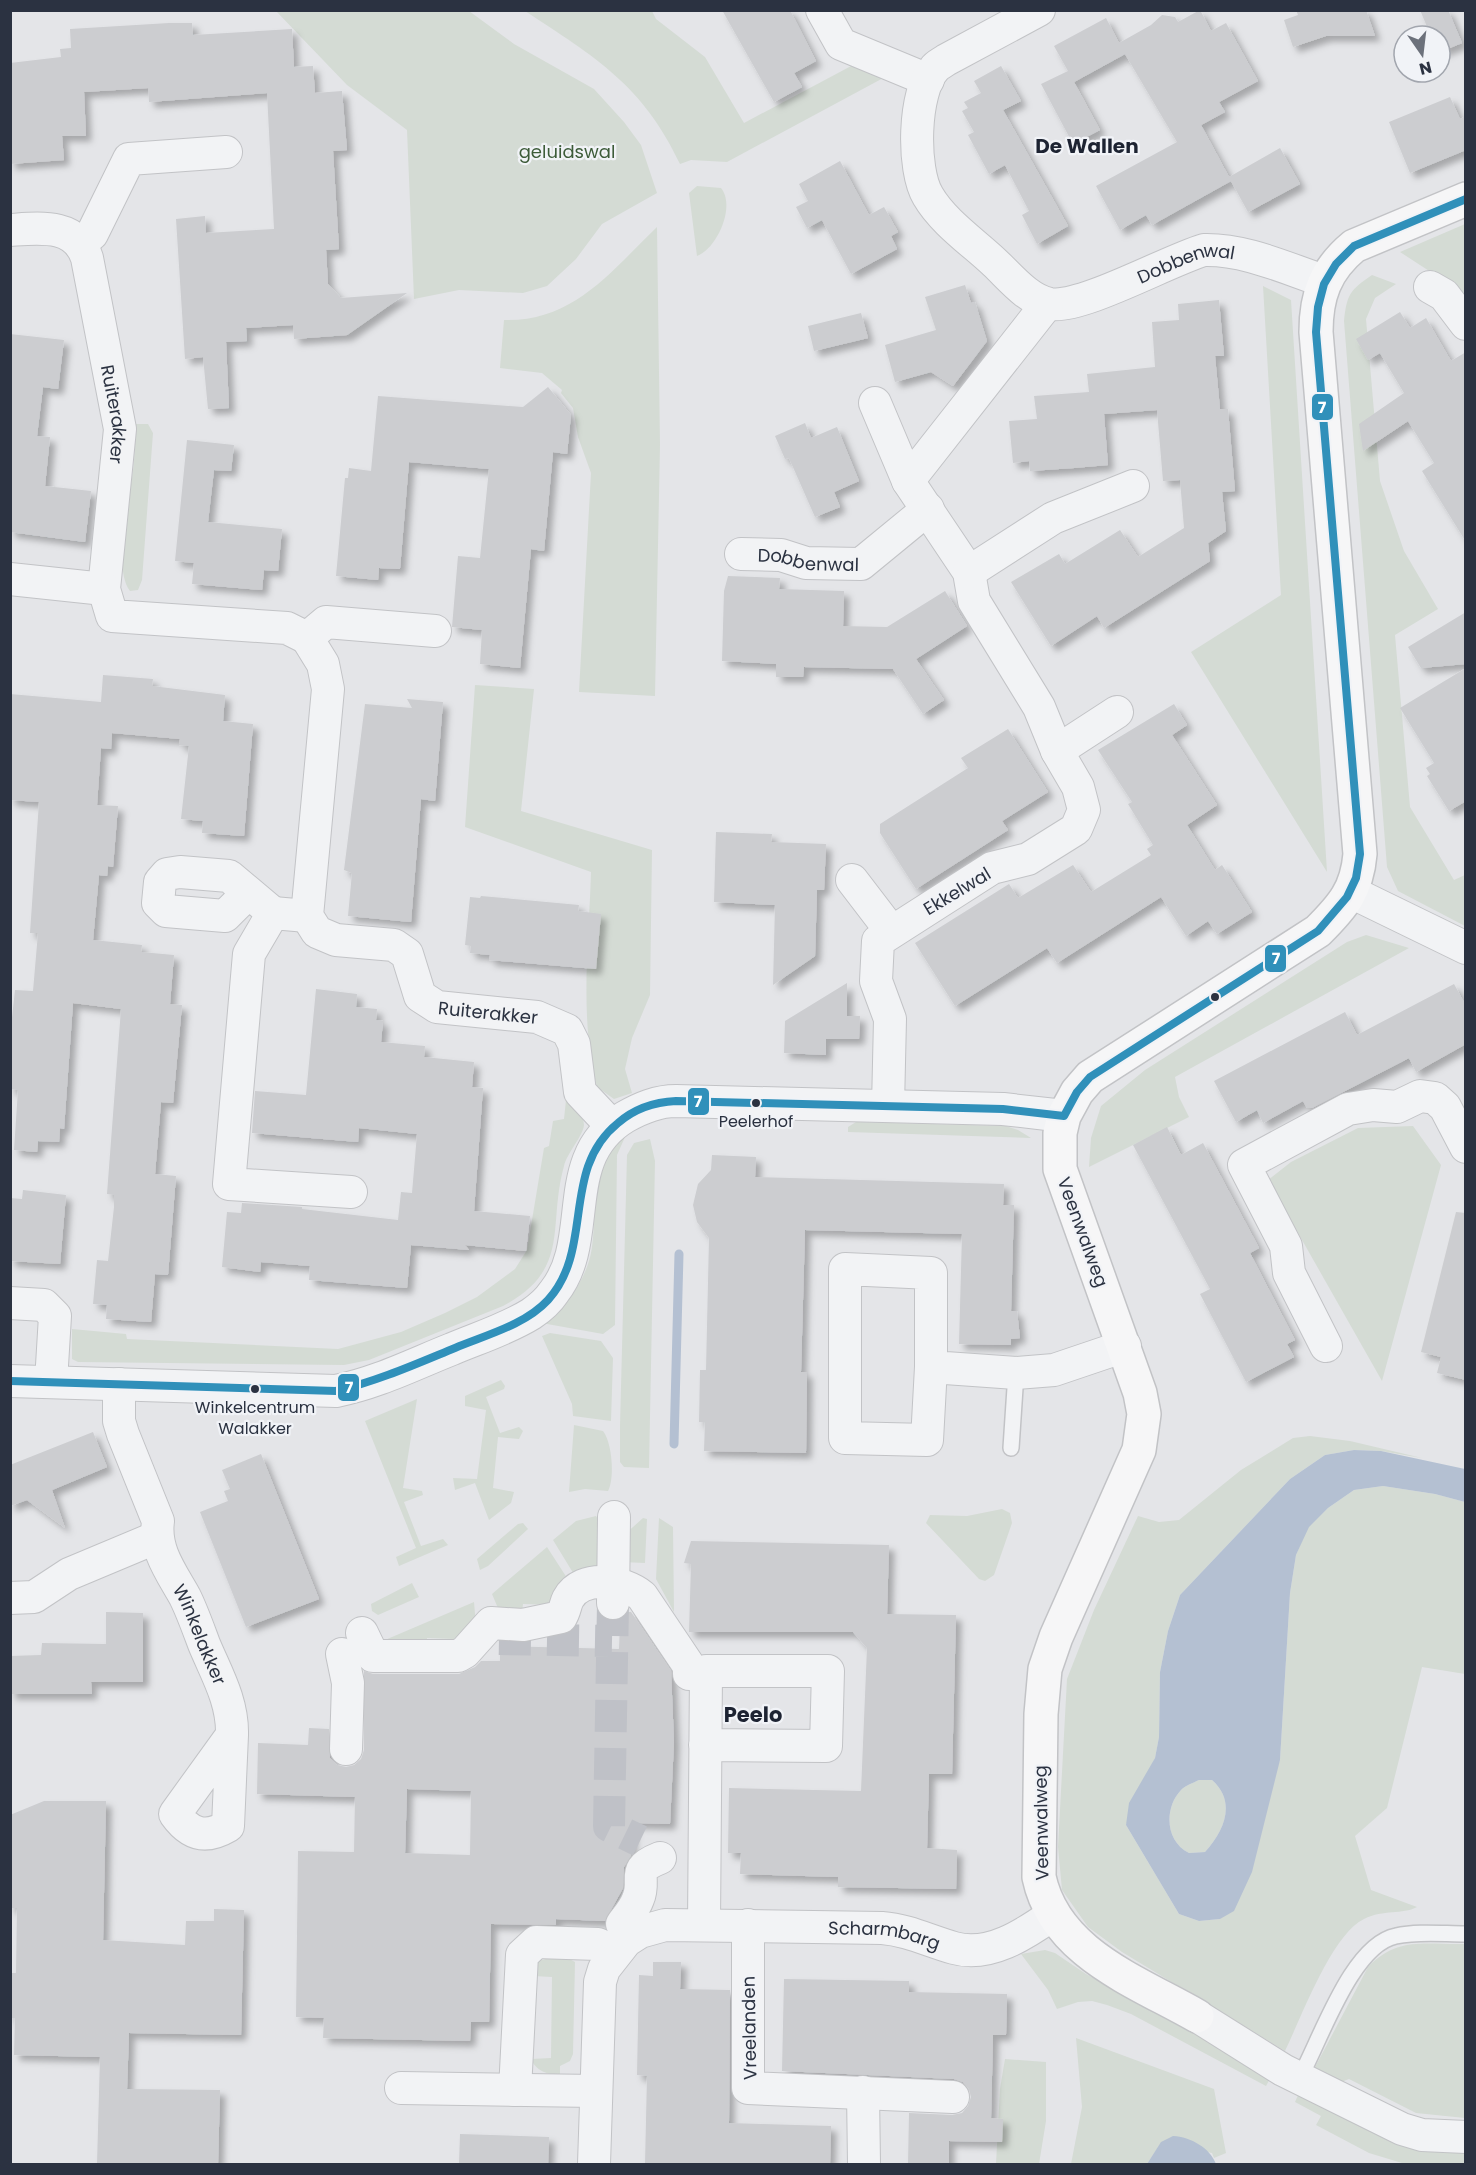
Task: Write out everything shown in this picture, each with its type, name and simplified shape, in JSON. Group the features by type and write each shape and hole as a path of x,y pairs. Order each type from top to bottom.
{"street":[{"path":"822,10 841,44 928,80"},
{"path":"908,481 1047,304 1021,288 939,210 928,196 920,178 917,159 920,107 934,68 1039,10"},
{"path":"10,230 58,229 70,234 80,244 92,234 129,159 226,152"},
{"name":"Veenwalweg","path":"1466,199 1353,246 1338,259 1324,281 1316,305 1316,332 1360,854 1357,878 1351,892 1339,910 1318,931 1090,1077 1077,1092 1064,1116 1059,1154 1063,1179 1125,1346 1144,1414 1141,1441 1056,1637 1046,1669 1041,1714 1038,1855 1042,1891 1052,1916 1069,1937 1087,1953 1197,2016 1299,2079 1402,2129 1422,2136 1466,2137"},
{"name":"Ruiterakker","path":"80,244 85,252 89,268 120,429 104,589 111,616 287,628 307,638"},
{"name":"Dobbenwal","path":"1047,304 1072,302 1204,250 1223,249 1324,281"},
{"path":"1430,287 1444,295 1466,324"},
{"path":"875,403 908,481 969,572 1053,518 1133,486"},
{"name":"Dobbenwal","path":"741,554 781,555 806,563 861,564 928,508"},
{"name":"Ekkelwal","path":"888,1106 890,1019 876,981 875,953 878,941 992,868 1028,859 1076,829 1084,810 1078,787 1057,751 1039,707 974,601 969,572"},
{"path":"10,579 104,589"},
{"path":"248,892 273,913 308,916 328,689 324,664 307,638 326,622 435,631"},
{"path":"1057,751 1117,712"},
{"path":"852,880 891,931"},
{"path":"1351,892 1466,948"},
{"path":"273,913 249,954 229,1184 351,1192"},
{"name":"Ruiterakker","path":"308,916 317,932 336,940 394,945 407,954 420,996 437,1007 537,1017 567,1030 574,1044 580,1092 612,1126"},
{"path":"1326,1346 1288,1273 1286,1246 1244,1165 1348,1109 1373,1105 1397,1107 1419,1096 1435,1098 1445,1107 1466,1147"},
{"path":"10,1381 336,1391 377,1380 530,1315 554,1293 571,1262 583,1171 595,1148 612,1126 631,1113 666,1101 1003,1109 1064,1116"},
{"path":"845,1269 931,1273 931,1367 927,1440 845,1438 845,1269"},
{"path":"10,1303 44,1305 55,1316 51,1382"},
{"path":"931,1367 1016,1373 1054,1370 1125,1346"},
{"name":"Winkelakker","path":"118,1384 120,1421 158,1521 156,1538 171,1577 185,1597 225,1691 232,1723 232,1735"},
{"path":"613,1593 614,1517"},
{"path":"10,1598 34,1597 69,1574 156,1538"},
{"path":"346,1749 352,1643 373,1656 458,1656 489,1623 523,1625 561,1617 568,1599 578,1588 613,1593 632,1588 642,1596 689,1666 689,1674 697,1674 706,1681"},
{"path":"704,1925 705,1745 706,1671 828,1671 826,1746 705,1745"},
{"name":"Scharmbarg","path":"594,2164 598,1994 604,1969 639,1898 640,1871 647,1863 650,1850 692,1871"},
{"name":"Scharmbarg","path":"619,1938 665,1925 895,1929 955,1949 979,1950 1006,1942 1052,1916"},
{"name":"Vreelanden","path":"748,1925 748,2088 953,2097"},
{"path":"516,2090 522,1955 536,1942 598,1944 619,1938"},
{"path":"401,2088 596,2091"},
{"path":"864,2092 864,2164"}],"lane":[{"path":"1011,1448 1016,1373"},
{"path":"1299,2079 1337,2001 1362,1959 1377,1944 1394,1936 1466,1934"}],"green space":[{"name":"geluidswal","path":"276,11 469,11 514,44 594,89 641,145 657,193 602,224 576,259 547,286 523,293 459,290 414,299 407,130 347,85"},
{"path":"525,11 652,11 656,19 705,57 744,123 853,65 887,76 727,162 691,160 680,164 650,113 615,75 574,43"},
{"path":"697,186 721,188 726,205 725,216 717,236 704,252 697,256 689,193"},
{"path":"1465,224 1465,292 1463,293 1400,252"},
{"path":"657,227 660,445 655,696 579,692 591,473 578,437 573,408 561,393 562,390 542,373 500,368 504,320 529,318 571,303 590,291 607,276"},
{"path":"1372,275 1396,284 1375,298 1366,319 1380,481 1404,551 1438,609 1395,635 1410,807 1454,880 1465,875 1465,926 1398,891 1387,867 1344,321 1348,299 1354,289"},
{"path":"1263,286 1291,300 1327,872 1191,652 1281,595"},
{"path":"134,424 148,424 153,433 142,580 138,590 130,591 122,565 122,547 134,461"},
{"path":"475,685 534,689 521,811 652,850 650,995 632,1038 625,1069 632,1093 614,1099 597,1087 591,1061 586,980 591,872 465,827"},
{"path":"1366,935 1409,948 1175,1077 1179,1097 1189,1117 1089,1167 1091,1138 1101,1106 1145,1070 1347,942"},
{"path":"566,1100 580,1114 584,1125 564,1166 559,1188 553,1245 548,1262 539,1277 525,1292 503,1306 369,1360 344,1365 78,1362 72,1359 72,1329 126,1334 127,1339 338,1349 401,1332 477,1297 515,1269 527,1250 544,1148 549,1146 553,1121 564,1119"},
{"path":"856,1122 1006,1126 1031,1138 848,1132 848,1127"},
{"path":"1413,1126 1441,1165 1382,1381 1268,1180 1291,1162 1358,1128"},
{"path":"625,1137 617,1155 615,1325 603,1334 544,1323 576,1290 586,1269 592,1247 599,1174 613,1148"},
{"path":"650,1139 655,1161 649,1468 624,1467 620,1462 620,1426 627,1155 634,1143"},
{"path":"550,1333 601,1341 613,1358 611,1421 573,1416 572,1404 542,1336"},
{"path":"501,1380 505,1386 504,1389 486,1397 500,1433 519,1427 523,1431 519,1439 498,1437 493,1488 514,1492 511,1503 489,1520 475,1483 455,1490 453,1478 477,1479 486,1410 465,1406 465,1396"},
{"path":"417,1399 403,1488 422,1491 423,1495 404,1502 421,1546 443,1539 448,1545 399,1566 396,1557 416,1548 365,1421"},
{"path":"574,1425 603,1431 606,1436 612,1469 608,1491 585,1489 569,1492"},
{"path":"1310,1436 1350,1441 1422,1458 1381,1451 1354,1450 1325,1455 1290,1479 1180,1595 1168,1631 1160,1672 1159,1737 1155,1758 1126,1825 1179,1914 1199,1921 1220,1919 1280,1760 1290,1593 1296,1555 1308,1527 1328,1508 1354,1490 1383,1486 1435,1494 1465,1502 1465,1674 1422,1667 1387,1808 1355,1836 1371,1890 1417,1907 1364,1919 1340,1941 1319,1978 1285,2051 1122,1952 1088,1927 1062,1890 1058,1847 1067,1679 1094,1610 1138,1516 1159,1522 1179,1520 1241,1470 1293,1438"},
{"path":"1002,1509 1010,1513 1012,1523 994,1575 985,1581 979,1579 926,1523 930,1515 967,1516"},
{"path":"596,1516 605,1530 600,1566 575,1576 553,1540 576,1521"},
{"path":"643,1518 647,1519 645,1563 623,1562 623,1536"},
{"path":"659,1518 673,1527 674,1612 656,1579"},
{"path":"523,1523 528,1529 488,1566 480,1570 477,1559 518,1524"},
{"path":"547,1547 569,1581 555,1605 523,1604 521,1620 503,1620 492,1594"},
{"path":"412,1583 419,1597 378,1615 372,1611 371,1604"},
{"path":"474,1602 476,1626 463,1630 454,1639 427,1638 427,1648 385,1640"},
{"path":"1199,1780 1212,1780 1220,1789 1226,1807 1225,1816 1218,1835 1205,1852 1189,1853 1181,1848 1171,1833 1170,1815 1175,1797 1187,1785"},
{"path":"1413,1944 1465,1944 1465,2118 1416,2113 1349,2079 1336,2084 1313,2071 1368,1967 1379,1957 1390,1950"},
{"path":"1045,1950 1055,1953 1086,1974 1272,2075 1266,2086 1131,2014 1107,2005 1092,2001 1078,2002 1057,2009 1048,1990 1021,1954"},
{"path":"562,1955 575,1962 573,2054 570,2061 560,2066 560,2075 543,2071 536,2067 531,2059 551,2058 552,1977 533,1976 538,1961"},
{"path":"1076,2038 1214,2089 1226,2153 1214,2158 1212,2153 1161,2143 1147,2164 1071,2164 1082,2107"},
{"path":"1005,2059 1046,2062 1046,2121 1039,2164 996,2164 1000,2089"},
{"path":"1300,2091 1395,2142 1425,2151 1465,2153 1465,2164 1402,2163 1369,2153 1316,2125 1321,2116 1295,2102"}],"water":[{"path":"1354,1450 1381,1451 1465,1469 1465,1502 1435,1494 1383,1486 1354,1490 1328,1508 1309,1527 1296,1555 1290,1593 1280,1760 1252,1872 1234,1911 1220,1919 1199,1921 1179,1914 1126,1825 1129,1803 1155,1758 1159,1737 1160,1672 1168,1631 1180,1595 1290,1479 1325,1455","holes":["1199,1780 1212,1780 1220,1789 1226,1807 1222,1826 1205,1852 1189,1853 1181,1848 1171,1833 1172,1806 1175,1797 1185,1787"]},
{"path":"1173,2136 1199,2144 1205,2148 1216,2164 1147,2164 1161,2142"}],"building":[{"path":"722,10 790,10 816,61 794,73 802,87 774,102"},
{"path":"1200,10 1211,31 1226,23 1258,81 1219,102 1225,112 1201,125 1229,177 1280,148 1300,184 1248,212 1231,181 1152,225 1146,215 1120,230 1096,186 1177,142 1125,54 1074,82 1100,130 1073,144 1041,84 1068,71 1054,46 1106,18 1119,43 1151,25 1162,15 1175,17 1178,22"},
{"path":"1296,10 1366,10 1375,36 1326,36 1293,47 1284,20 1298,15"},
{"path":"1420,10 1448,10 1462,43 1452,47 1452,24 1426,24"},
{"path":"192,23 193,35 292,29 294,67 313,66 315,93 342,91 347,150 333,151 339,249 326,250 328,284 341,298 407,293 347,335 294,339 293,325 246,328 247,341 226,342 229,408 208,409 203,357 185,359 176,219 205,216 206,233 274,229 267,93 149,102 148,88 84,92 86,136 62,136 64,160 10,164 10,63 61,57 60,49 71,48 70,29"},
{"path":"1001,66 1021,101 1003,110 1068,226 1037,244 1022,215 1029,211 1005,165 989,174 968,135 974,132 962,111 968,108 964,102 981,93 974,81"},
{"path":"1450,97 1460,119 1466,116 1466,150 1410,173 1389,122"},
{"path":"840,161 869,215 884,207 898,232 891,236 897,249 851,274 822,220 807,228 796,207 808,201 799,184"},
{"path":"965,285 971,303 975,302 987,341 953,386 931,372 895,382 885,345 936,330 925,297"},
{"path":"1219,300 1224,356 1215,356 1220,409 1228,409 1235,491 1222,492 1226,531 1208,543 1210,561 1104,628 1097,616 1051,646 1011,582 1059,554 1065,564 1120,530 1138,557 1184,528 1180,480 1163,481 1157,410 1104,414 1108,465 1074,468 1030,471 1029,461 1013,463 1009,421 1037,419 1034,396 1089,392 1087,374 1155,367 1152,322 1179,320 1178,304"},
{"path":"1400,312 1410,328 1426,318 1451,361 1466,352 1466,542 1422,471 1434,463 1408,421 1363,451 1359,424 1404,393 1380,353 1368,360 1356,339"},
{"path":"861,313 868,338 814,351 808,326"},
{"path":"10,334 64,340 58,389 43,387 37,436 50,437 45,486 91,491 85,542 10,532"},
{"path":"548,387 571,415 567,454 553,452 544,551 531,549 520,668 480,664 482,630 452,627 458,556 480,558 489,469 409,462 400,569 379,568 378,580 336,576 345,478 348,478 349,468 371,471 378,396 523,407"},
{"path":"805,423 811,438 837,427 859,481 834,492 840,507 815,517 789,458 785,459 775,436"},
{"path":"187,440 234,445 231,471 214,470 208,522 282,529 278,571 264,570 262,590 192,584 194,563 175,561"},
{"path":"728,576 780,578 779,589 844,591 843,626 887,627 945,591 967,626 916,659 944,700 923,714 893,669 804,667 803,677 776,677 776,664 722,661 724,591"},
{"path":"1466,612 1466,664 1421,668 1408,647"},
{"path":"1466,668 1466,801 1449,811 1427,776 1430,774 1426,768 1434,763 1400,708"},
{"path":"103,675 153,679 152,686 225,695 223,721 253,724 244,836 202,833 203,821 181,819 189,746 179,745 180,739 112,733 111,749 101,748 97,805 118,806 113,867 108,866 107,876 99,875 93,940 142,945 141,952 174,955 170,1004 182,1005 173,1103 161,1102 155,1174 176,1176 168,1275 155,1274 151,1322 106,1319 107,1305 93,1304 97,1260 108,1261 114,1207 114,1195 107,1194 121,1009 73,1003 64,1129 60,1128 59,1142 38,1141 37,1152 14,1150 18,1090 10,1089 10,1036 15,990 33,991 38,933 30,933 39,802 10,800 10,694 101,702"},
{"path":"407,699 443,702 435,801 421,799 411,922 348,916 352,873 344,870 365,704 412,708"},
{"path":"1174,704 1187,725 1172,735 1217,805 1187,825 1215,870 1222,865 1252,912 1217,934 1208,921 1186,936 1161,897 1057,963 1047,948 955,1006 915,943 1009,884 1018,898 1073,865 1091,892 1151,855 1147,849 1153,845 1128,804 1132,802 1098,750"},
{"path":"1008,729 1048,792 1002,821 1008,830 916,889 880,833 880,824 968,768 961,758"},
{"path":"716,832 772,834 771,842 826,844 824,890 817,890 815,956 773,985 775,905 714,902"},
{"path":"481,896 579,905 578,911 601,914 596,969 489,960 490,955 470,953 471,946 465,945 470,897 480,898"},
{"path":"847,983 847,1016 860,1016 859,1039 826,1039 826,1055 784,1053 785,1021"},
{"path":"1454,984 1466,1006 1466,1044 1416,1072 1409,1058 1312,1108 1307,1108 1303,1101 1263,1123 1257,1110 1236,1122 1214,1081 1345,1012 1357,1035"},
{"path":"316,989 357,994 356,1007 377,1009 376,1020 383,1021 381,1042 425,1046 424,1057 474,1062 472,1087 483,1088 474,1211 530,1216 526,1251 465,1245 469,1250 411,1245 407,1288 309,1280 310,1266 261,1262 260,1272 222,1267 227,1212 241,1213 242,1203 302,1207 302,1209 398,1220 401,1192 412,1193 417,1134 359,1128 358,1142 252,1133 255,1091 306,1095"},
{"path":"1167,1127 1181,1155 1203,1143 1259,1248 1250,1253 1295,1340 1287,1344 1294,1357 1246,1382 1200,1294 1210,1289 1133,1145"},
{"path":"712,1155 756,1157 755,1177 1004,1184 1003,1205 1014,1205 1011,1311 1017,1311 1020,1338 1011,1339 1011,1345 959,1344 962,1234 805,1230 801,1372 807,1372 806,1453 704,1451 705,1422 699,1422 700,1370 706,1370 709,1238 697,1222 693,1205 698,1184 711,1170"},
{"path":"23,1190 66,1195 60,1264 10,1261 10,1198 22,1199"},
{"path":"1456,1212 1466,1213 1466,1380 1437,1373 1441,1357 1421,1352"},
{"path":"93,1432 107,1467 52,1490 65,1528 27,1500 10,1506 10,1465"},
{"path":"261,1454 319,1599 246,1627 200,1512 228,1501 224,1491 230,1489 222,1470"},
{"path":"691,1541 889,1545 887,1614 956,1615 952,1774 929,1774 927,1848 957,1850 956,1889 838,1887 838,1877 740,1874 741,1853 728,1853 729,1788 861,1791 867,1648 853,1632 689,1632 691,1564 684,1563"},
{"path":"106,1612 143,1613 143,1682 91,1682 92,1694 10,1694 10,1656 41,1655 42,1643 106,1644"},
{"path":"631,1612 671,1671 674,1742 670,1824 632,1823 631,1856 624,1867 623,1888 605,1921 556,1919 556,1925 491,1924 489,2022 471,2022 470,2041 323,2038 324,2018 296,2017 298,1851 354,1852 355,1797 257,1794 258,1743 308,1745 309,1728 329,1729 330,1758 337,1765 346,1767 354,1765 361,1759 364,1750 364,1671 373,1674 459,1674 475,1667 481,1661 500,1661 500,1646 619,1649 620,1624 623,1624 623,1618","holes":["407,1789 471,1791 470,1855 405,1853"]},
{"path":"44,1801 106,1801 103,1940 185,1945 186,1921 214,1921 214,1909 244,1910 241,2035 129,2033 127,2089 220,2090 218,2164 97,2164 100,2057 14,2055 15,2018 10,2018 10,1973 16,1973 17,1908 10,1908 10,1815"},
{"path":"653,1962 681,1962 680,1989 730,1990 729,2123 831,2126 830,2164 645,2164 647,2076 637,2075 639,1975 653,1976"},
{"path":"784,1979 909,1981 909,1992 1007,1994 1006,2035 993,2035 991,2118 1003,2119 1002,2142 949,2141 949,2164 908,2164 909,2113 952,2115 962,2113 971,2097 969,2089 963,2082 954,2079 782,2071"},
{"path":"460,2134 549,2137 548,2164 459,2164"}],"waterway":[{"path":"674,1444 679,1254"}],"tunnel":[{"path":"613,1604 609,1826 640,1841"},
{"path":"499,1639 612,1641"}],"transit line":[{"name":"7","path":"10,1381 336,1391 382,1377 517,1323 539,1309 548,1300 562,1279 571,1257 589,1163 600,1142 618,1123 638,1110 676,1101 1003,1109 1064,1116 1077,1092 1090,1077 1318,931 1347,897 1356,878 1360,854 1316,332 1318,307 1324,284 1336,264 1354,246 1466,199"}],"place":[{"name":"Peelerhof","path":"756,1103"},
{"name":"Winkelcentrum Walakker","path":"255,1389"}],"district":[{"name":"De Wallen","path":"1087,146"},
{"name":"Peelo","path":"753,1714"}]}
